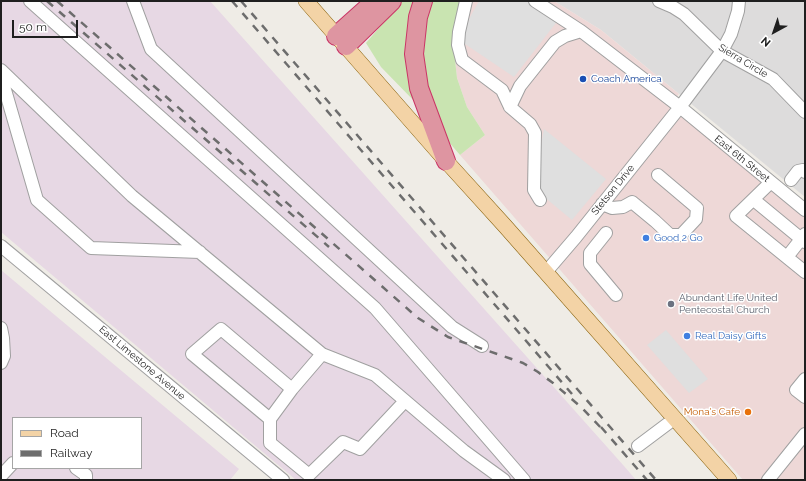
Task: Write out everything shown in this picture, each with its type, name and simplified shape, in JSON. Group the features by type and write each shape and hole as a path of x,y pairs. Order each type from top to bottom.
{"highway":[{"path":"341,41 375,1"},
{"path":"341,41 392,1"},
{"path":"423,1 418,17 414,54 419,88 446,161"}],"main road":[{"path":"306,1 729,480"}],"street":[{"path":"30,1 375,308 524,480"},
{"path":"133,1 152,49 452,327 482,346"},
{"path":"466,1 458,32 458,45 462,60 502,90 510,107 530,124 535,133 534,190 540,200"},
{"name":"East 6th Street","path":"535,1 582,31 680,108 805,210"},
{"name":"Sierra Circle","path":"659,1 684,14 722,50 772,79 805,112"},
{"name":"Stetson Drive","path":"546,272 680,108 722,50 731,34 738,11 739,1"},
{"path":"510,107 520,86 555,42 565,36 582,31"},
{"path":"1,70 132,196 322,354 375,375 464,451 504,480"},
{"path":"1,76 37,200 91,248 200,252"},
{"path":"791,180 798,171 803,170 805,172"},
{"path":"602,204 612,208 623,207 632,202 656,221 670,235 681,235 696,219 697,208 658,176"},
{"path":"771,182 736,216 805,272"},
{"path":"754,200 804,238 787,257"},
{"path":"606,233 590,253 590,264 616,295"},
{"name":"East Limestone Avenue","path":"1,246 283,480"},
{"path":"270,419 192,354 221,329 292,389"},
{"path":"1,363 4,356 2,335"},
{"path":"322,354 292,389 270,419 270,443 309,474 343,442 360,449 405,401"},
{"path":"805,379 796,390 805,398"},
{"path":"638,446 674,419"},
{"path":"768,480 805,434"},
{"path":"1,476 12,464"},
{"path":"77,469 86,475 86,480"}],"shaded area":[{"path":"1,1 210,1 636,480 296,480 1,232"},
{"path":"462,1 554,1 601,30 679,94 670,105 805,218 805,480 743,480 460,155 485,135 467,107 457,78 454,51"},
{"path":"479,1 533,1 559,19 514,77 462,42 469,19"},
{"path":"554,1 805,1 805,197 601,30"},
{"path":"544,129 606,179 572,220 537,191 536,171"},
{"path":"1,270 239,469 230,480 1,480"},
{"path":"666,330 708,379 689,393 647,345"}],"green space":[{"path":"402,1 416,1 416,103 381,67 366,43"},
{"path":"427,1 462,1 454,51 457,78 467,107 485,135 460,155 448,141 435,118 420,54"}],"railway":[{"path":"47,1 329,247"},
{"path":"57,1 418,318 448,337 523,363 538,372 581,407 605,432"},
{"path":"232,1 572,394"},
{"path":"241,1 656,480"},
{"path":"601,427 647,480"}],"place":[{"name":"Coach America","path":"583,79"},
{"name":"Good 2 Go","path":"646,238"},
{"name":"Abundant Life United Pentecostal Church","path":"671,304"},
{"name":"Real Daisy Gifts","path":"687,336"},
{"name":"Mona's Cafe","path":"748,412"}]}
